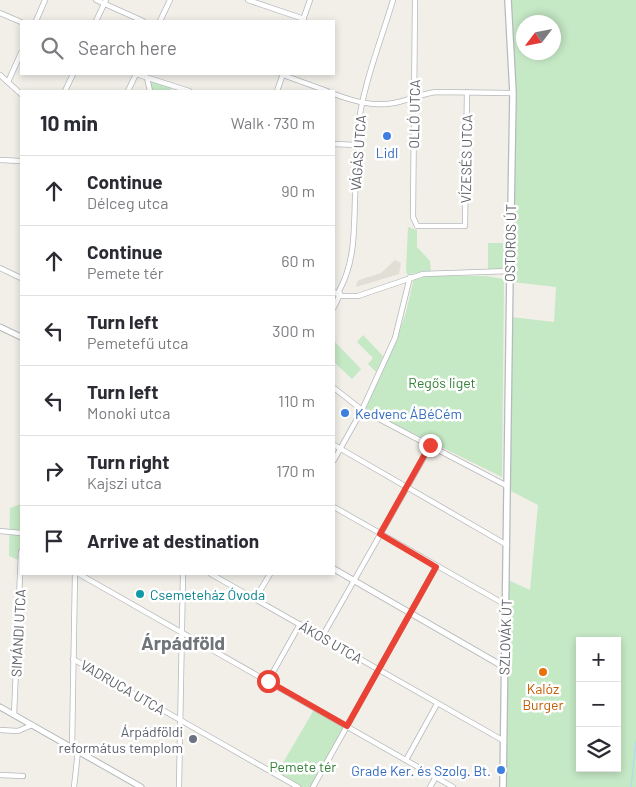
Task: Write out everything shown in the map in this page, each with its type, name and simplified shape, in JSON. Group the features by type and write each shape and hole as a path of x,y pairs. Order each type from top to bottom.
{"main road":[{"name":"OSTOROS ÚT","path":"508,0 514,93 508,486"},
{"name":"SZLOVÁK ÚT","path":"503,787 508,486"}],"street":[{"path":"36,20 45,0"},
{"path":"96,0 105,2 141,20"},
{"path":"160,20 170,0"},
{"path":"248,0 303,20 310,0"},
{"name":"VÁGÁS UTCA","path":"335,305 340,294 339,292 346,280 354,240 357,145 362,103 393,0"},
{"name":"OLLÓ UTCA","path":"415,0 413,217 417,226"},
{"path":"96,20 105,2"},
{"path":"0,13 20,22"},
{"path":"8,82 20,55"},
{"path":"0,74 20,93"},
{"path":"65,90 73,75"},
{"path":"128,90 136,75 186,90"},
{"path":"277,90 283,75"},
{"path":"286,75 324,90"},
{"path":"147,78 150,90"},
{"path":"335,94 362,103 394,103 436,92 514,93"},
{"name":"VÍZESÉS UTCA","path":"417,226 465,226 467,92"},
{"path":"335,144 357,145"},
{"path":"0,160 20,161"},
{"path":"0,268 20,278"},
{"path":"335,292 341,296 358,296 410,277 433,273 510,271"},
{"path":"335,458 362,410 395,338 410,277"},
{"path":"0,327 20,337"},
{"path":"335,389 362,410 508,486"},
{"path":"322,637 430,445"},
{"path":"335,446 507,545"},
{"path":"335,508 436,567 506,605"},
{"path":"0,531 20,532"},
{"path":"313,787 436,567"},
{"path":"335,570 504,667"},
{"name":"SIMÁNDI UTCA","path":"14,714 20,575"},
{"path":"72,748 75,575"},
{"path":"81,575 453,787"},
{"path":"179,787 183,575"},
{"name":"ÁKOS UTCA","path":"212,575 504,741"},
{"path":"255,599 269,575"},
{"path":"268,681 300,624"},
{"name":"VADRUCA UTCA","path":"74,659 298,787"},
{"path":"406,760 437,704"},
{"path":"0,707 141,787"},
{"path":"0,730 18,731 32,725"},
{"path":"74,787 78,752"},
{"path":"0,775 23,776"},
{"path":"430,787 436,777"}],"shaded area":[{"path":"395,260 401,263 399,274 356,287 359,280 381,273"}],"green space":[{"path":"509,0 636,0 636,787 505,787 508,580 530,590 538,505 509,490 511,317 554,322 556,287 512,282 515,93"},
{"path":"153,81 171,88 170,90 152,90 150,84"},
{"path":"408,227 417,230 417,247 430,261 431,272 407,274"},
{"path":"488,243 505,243 505,270 488,270"},
{"name":"Regős liget","path":"485,276 504,279 502,477 364,409 397,339 414,278"},
{"path":"363,335 383,356 376,372 368,364 373,358 357,342"},
{"path":"335,342 361,369 352,379 335,363"},
{"path":"20,504 20,561 9,556 10,508"},
{"name":"Pemete tér","path":"315,708 347,726 313,787 298,787 276,775"}],"waterway":[{"path":"631,787 636,741"}],"place":[{"name":"Lidl","path":"387,136"},
{"name":"Kedvenc ÁBéCém","path":"345,413"},
{"name":"Csemeteház Óvoda","path":"140,594"},
{"name":"Kalóz Burger","path":"543,672"},
{"name":"Árpádföldi református templom","path":"193,739"},
{"name":"Grade Ker. és Szolg. Bt.","path":"501,770"}],"district":[{"name":"Árpádföld","path":"183,642"}],"route":[{"path":"268,681 347,726 436,567 380,534 430,445"}]}
